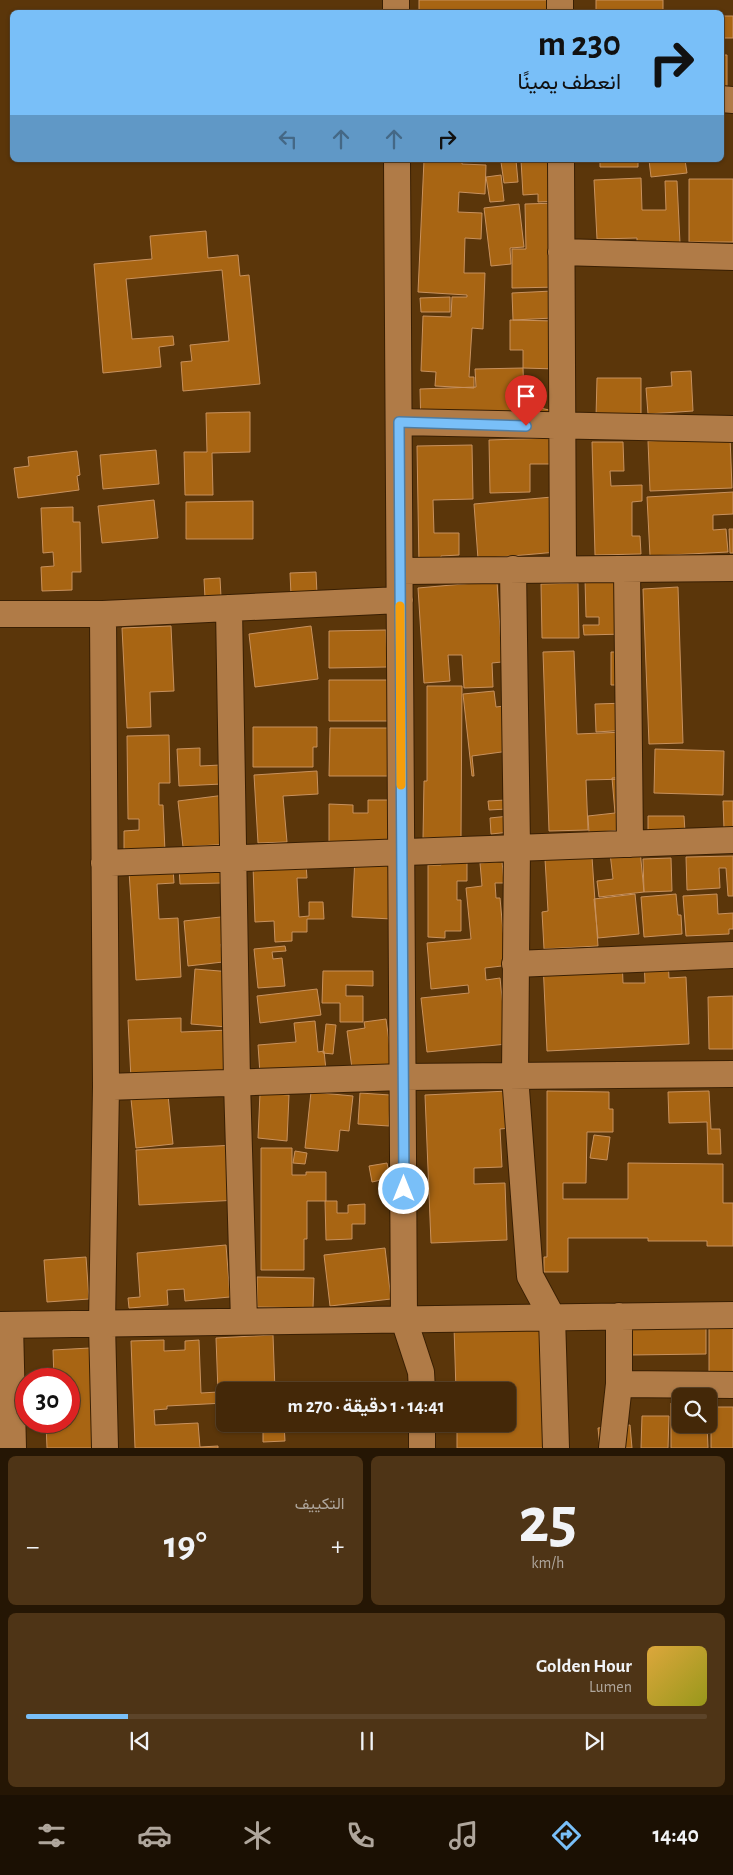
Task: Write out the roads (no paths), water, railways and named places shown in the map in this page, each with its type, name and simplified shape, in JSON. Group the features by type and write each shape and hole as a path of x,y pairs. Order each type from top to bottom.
{"street":[{"path":"397,162 404,1320 421,1372 422,1382"},
{"path":"561,162 563,569"},
{"path":"561,252 733,257"},
{"path":"399,422 733,429"},
{"path":"627,568 630,844"},
{"path":"400,571 733,568"},
{"path":"513,569 516,848 515,1076 530,1276 552,1318 556,1448"},
{"path":"0,614 103,614 400,600"},
{"path":"229,608 237,1082 244,1321"},
{"path":"103,614 106,1087 102,1324 105,1448"},
{"path":"104,863 733,840"},
{"path":"515,964 733,955"},
{"path":"106,1087 403,1077 733,1074"},
{"path":"13,1448 5,1325 733,1315"},
{"path":"612,1448 619,1384 619,1316"},
{"path":"619,1384 733,1385"},
{"path":"422,1432 422,1448"}]}
